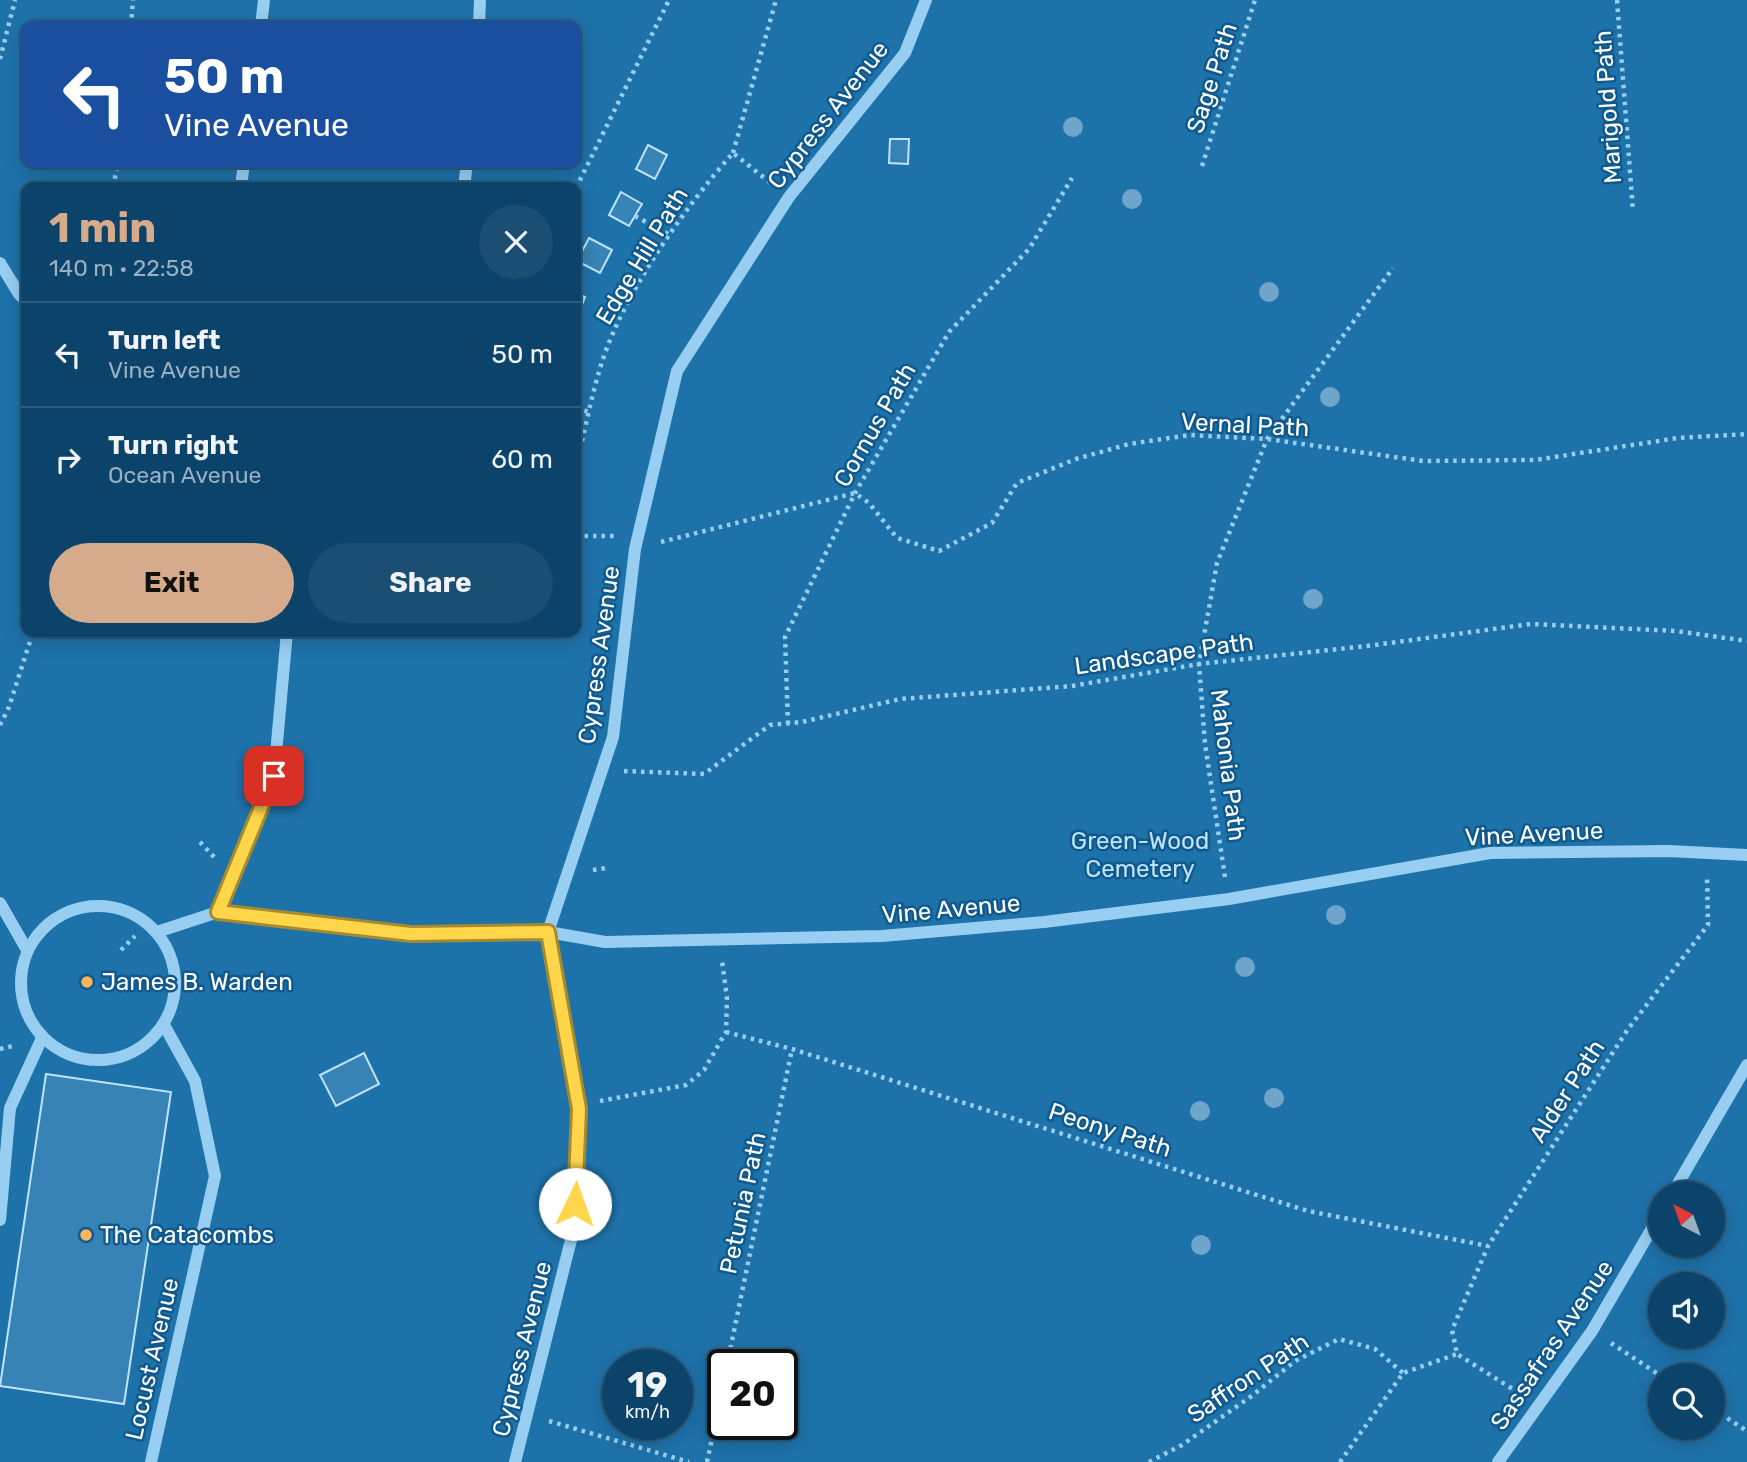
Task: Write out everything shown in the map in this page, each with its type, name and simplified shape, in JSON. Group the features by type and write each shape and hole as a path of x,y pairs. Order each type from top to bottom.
{"lane":[{"path":"262,21 264,0"},
{"path":"479,21 480,0"},
{"name":"Cypress Avenue","path":"515,1462 574,1228 579,1105 548,932 613,737 635,549 677,371 789,197 905,52 926,0"},
{"path":"0,263 21,296"},
{"path":"218,912 274,776 287,637"},
{"name":"Vine Avenue","path":"157,932 218,912 411,934 548,932 605,942 895,935 1044,922 1229,899 1490,853 1747,855"},
{"path":"0,903 27,950"},
{"path":"87,906 113,907 137,916 157,932 170,953 176,977 174,1002 164,1025 149,1042 129,1055 106,1061 82,1060 61,1052 42,1038 22,1003 20,976 27,950 42,929 62,914 87,906"},
{"name":"Locust Avenue","path":"150,1462 215,1176 195,1081 164,1025"},
{"path":"0,1220 10,1108 42,1038"},
{"path":"1680,1181 1747,1065"},
{"name":"Sassafras Avenue","path":"1498,1462 1592,1331 1648,1235"}],"path":[{"path":"0,59 15,0"},
{"path":"131,21 133,0"},
{"path":"579,182 669,0"},
{"name":"Edge Hill Path","path":"581,447 603,361 628,304 706,183 733,153 776,0"},
{"name":"Sage Path","path":"1202,166 1255,0"},
{"name":"Marigold Path","path":"1617,0 1633,211"},
{"path":"733,153 789,197"},
{"name":"Cornus Path","path":"788,724 785,637 855,493 949,332 1029,249 1072,178"},
{"path":"635,216 670,235"},
{"name":"Mahonia Path","path":"1229,899 1206,757 1199,664 1217,563 1267,439 1393,268"},
{"path":"581,410 590,412"},
{"name":"Vernal Path","path":"855,493 869,503 897,538 939,551 992,523 1017,483 1076,459 1129,444 1189,435 1267,439 1423,461 1535,460 1678,438 1747,434"},
{"path":"581,536 614,536 635,549 855,493"},
{"name":"Landscape Path","path":"602,771 704,774 770,725 788,724 900,699 1072,686 1199,664 1367,646 1531,624 1676,631 1747,641"},
{"path":"0,725 9,707 31,637"},
{"name":"Alder Path","path":"1457,1354 1452,1331 1488,1246 1628,1029 1708,925 1706,853"},
{"path":"579,1105 686,1085 704,1070 726,1032 727,998 719,939"},
{"name":"Peony Path","path":"726,1032 792,1049 1308,1211 1488,1246"},
{"name":"Petunia Path","path":"730,1349 792,1049"},
{"path":"1592,1331 1648,1368"},
{"name":"Saffron Path","path":"1149,1462 1182,1444 1253,1395 1296,1361 1339,1339 1375,1349 1402,1373"},
{"path":"1340,1462 1402,1373 1457,1354 1539,1406"},
{"path":"527,1414 689,1462"},
{"path":"1725,1417 1747,1431"},
{"path":"707,1462 712,1440"}],"green space":[{"name":"Green-Wood Cemetery","path":"0,0 1747,0 1747,1462 0,1462"}],"building":[{"path":"890,139 909,139 908,164 889,163"},
{"path":"648,145 667,155 655,179 636,169"},
{"path":"621,192 642,204 629,226 609,215"},
{"path":"589,238 612,250 600,273 581,263 581,253"},
{"path":"364,1053 379,1084 336,1106 320,1075"},
{"name":"The Catacombs","path":"46,1074 171,1092 124,1404 0,1386"}],"place":[{"name":"James B. Warden","path":"87,982"},
{"name":"The Catacombs","path":"86,1235"}],"route":[{"path":"274,776 218,912 411,934 548,932 579,1109 575,1204"}]}
